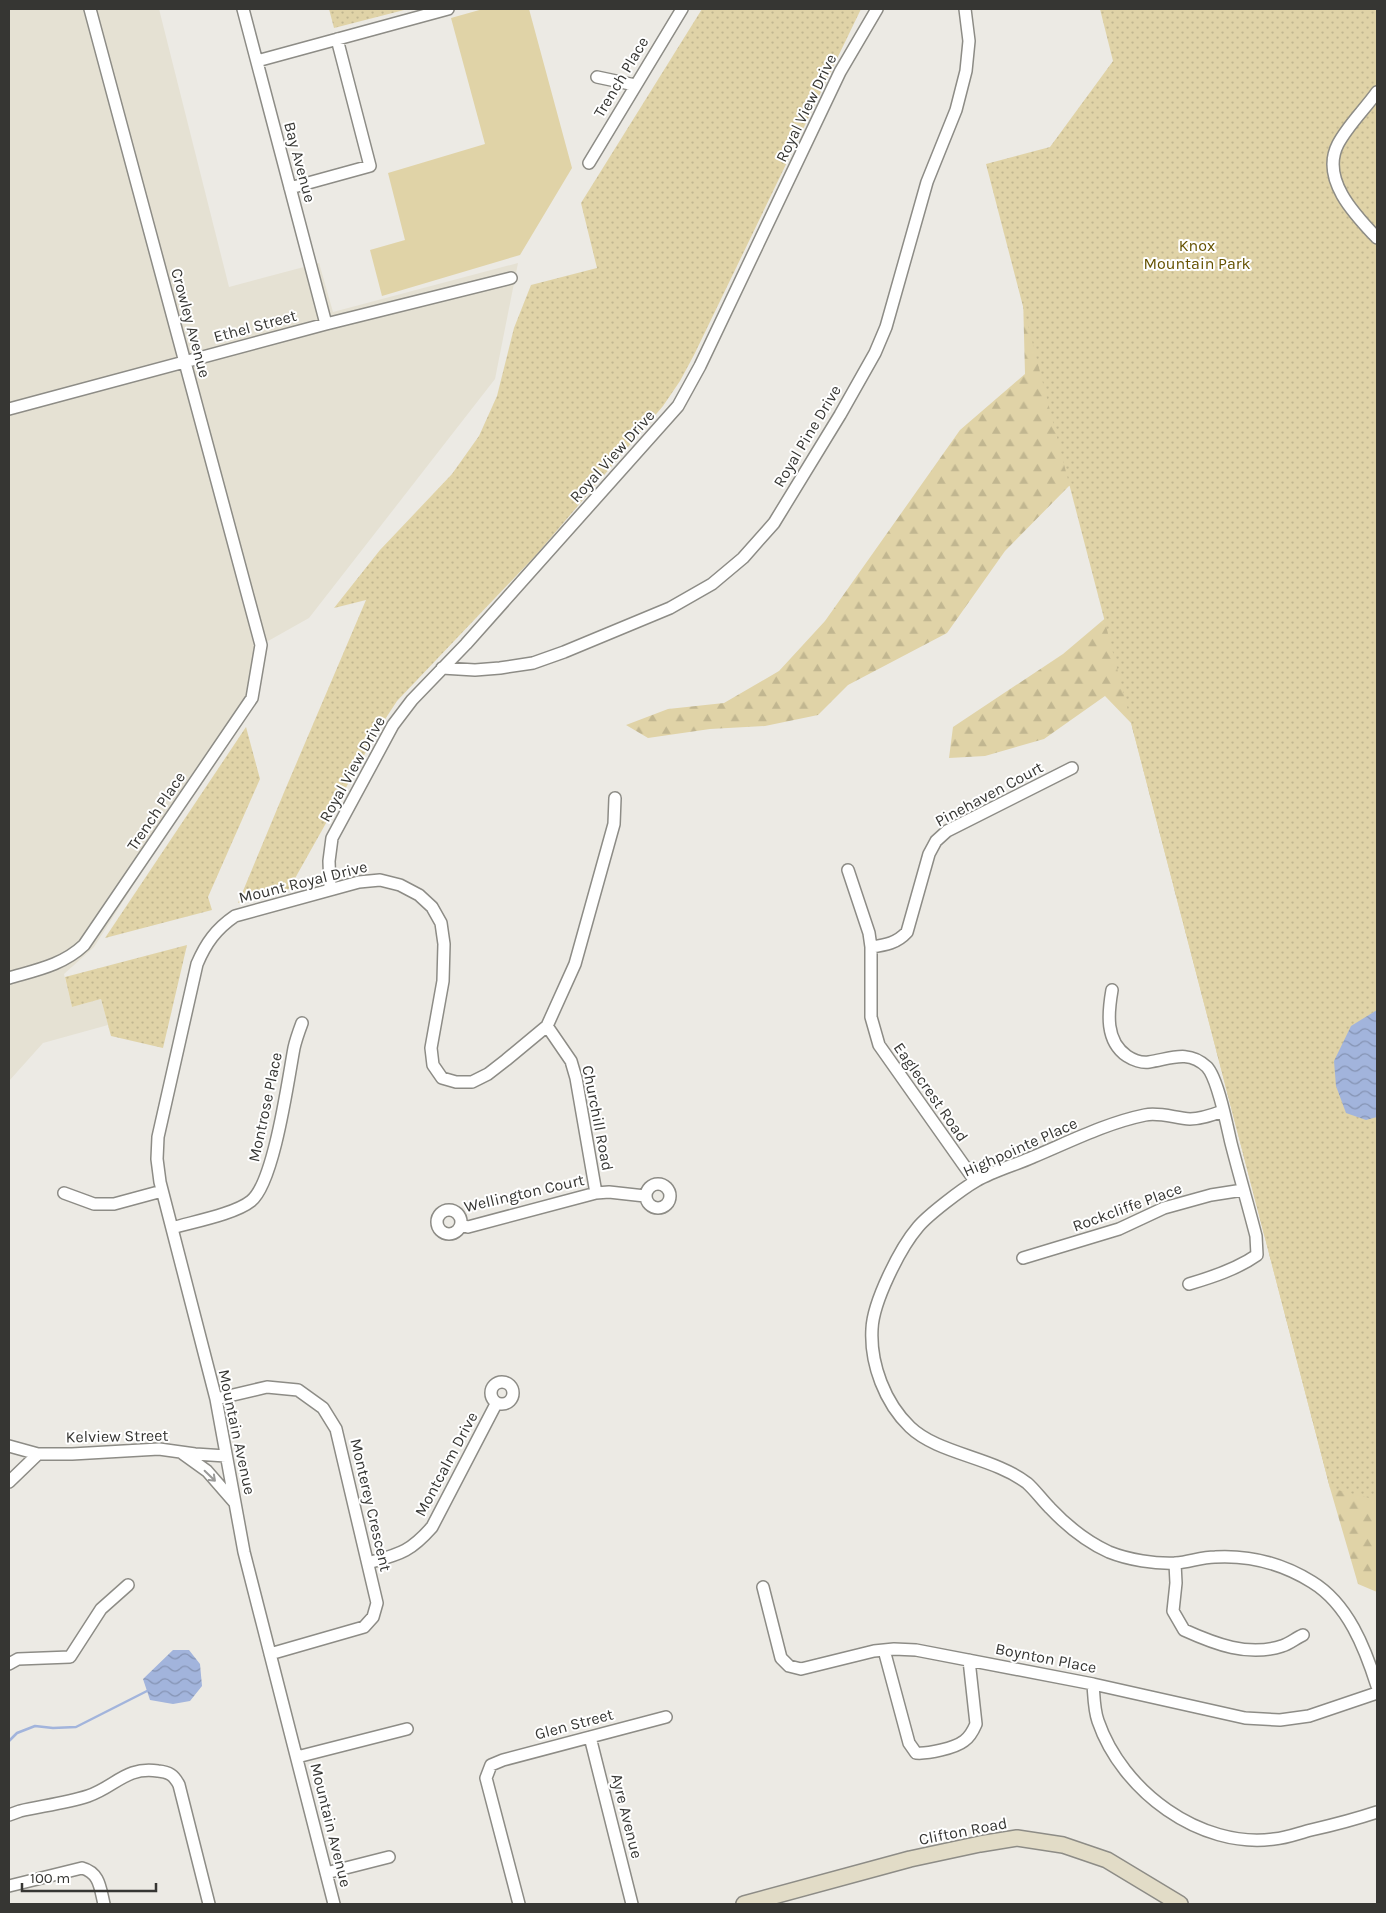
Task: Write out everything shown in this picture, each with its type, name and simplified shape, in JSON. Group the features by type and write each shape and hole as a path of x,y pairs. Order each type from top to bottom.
{"main road":[{"name":"Clifton Road","path":"749,1904 910,1859 1017,1838 1063,1845 1107,1860 1180,1904"}],"street":[{"name":"Crowley Avenue","path":"90,9 261,645"},
{"name":"Bay Avenue","path":"243,9 326,324"},
{"path":"257,61 448,9"},
{"name":"Trench Place","path":"589,163 682,9"},
{"name":"Royal View Drive","path":"330,889 329,861 332,838 393,725 412,700 510,596 678,406 700,366 840,72 877,9"},
{"name":"Royal Pine Drive","path":"442,668 475,670 533,663 670,608 712,584 743,558 774,523 840,415 875,352 886,327 927,182 956,110 966,71 969,41 965,9"},
{"path":"290,188 370,166 337,39"},
{"path":"597,77 635,85"},
{"path":"1377,92 1338,143 1332,163 1339,189 1350,206 1377,238"},
{"name":"Ethel Street","path":"9,409 326,324 511,278"},
{"name":"Trench Place","path":"9,978 41,969 68,958 84,945 252,698 261,645"},
{"name":"Pinehaven Court","path":"871,947 889,944 901,939 907,932 929,854 936,842 947,831 1072,768"},
{"name":"Mount Royal Drive","path":"197,964 214,933 235,916 359,882 380,880 393,883 418,895 432,907 441,923 444,944 443,981 431,1048 434,1065 442,1078 456,1082 472,1082 506,1060 547,1026 575,964 614,824 615,798"},
{"name":"Eaglecrest Road","path":"848,870 869,933 871,947 870,1017 878,1045 975,1181"},
{"name":"Mountain Avenue","path":"197,964 158,1137 157,1159 162,1191 216,1400 244,1552 334,1904"},
{"path":"1112,990 1108,1011 1110,1034 1120,1051 1132,1059 1147,1062 1178,1056 1201,1062 1209,1069 1223,1111 1256,1236 1257,1254 1249,1260 1228,1271 1189,1284"},
{"name":"Montrose Place","path":"172,1228 232,1210 252,1201 262,1186 273,1157 295,1045 302,1022"},
{"name":"Churchill Road","path":"547,1026 560,1042 571,1061 576,1078 596,1193"},
{"name":"Highpointe Place","path":"1223,1111 1203,1118 1192,1119 1148,1114 1120,1122 975,1181 919,1226 903,1249 882,1290 872,1326 872,1350 885,1390 895,1410 911,1429 932,1442 986,1461 1028,1484 1052,1510 1090,1542 1110,1552 1133,1559 1175,1563 1213,1557 1248,1557 1279,1565 1314,1583 1338,1604 1346,1615 1360,1641 1377,1686"},
{"name":"Rockcliffe Place","path":"1023,1258 1119,1229 1164,1208 1211,1195 1243,1190"},
{"path":"64,1193 94,1204 114,1204 162,1191"},
{"name":"Wellington Court","path":"461,1225 468,1227 596,1193 609,1192 645,1196"},
{"name":"Monterey Crescent","path":"216,1400 266,1387 298,1390 323,1408 336,1429 377,1603 373,1617 364,1626 270,1654"},
{"name":"Montcalm Drive","path":"368,1562 401,1553 418,1543 432,1527 496,1404"},
{"name":"Kelview Street","path":"9,1446 38,1454 159,1449 226,1456"},
{"path":"182,1452 207,1471 235,1503"},
{"path":"9,1482 38,1454"},
{"path":"1175,1563 1174,1611 1184,1630 1232,1649 1263,1650 1284,1646 1303,1634"},
{"path":"9,1664 18,1659 70,1657 101,1609 128,1585"},
{"name":"Boynton Place","path":"763,1587 782,1658 789,1666 801,1669 884,1650 916,1650 1093,1684 1245,1718 1280,1720 1309,1716 1377,1693"},
{"path":"884,1650 909,1743 916,1753 925,1754 961,1743 972,1733 976,1724 969,1660"},
{"path":"1093,1684 1098,1720 1113,1752 1130,1777 1174,1816 1206,1830 1244,1840 1274,1839 1377,1812"},
{"name":"Glen Street","path":"519,1904 486,1778 491,1765 503,1760 666,1717"},
{"path":"297,1757 407,1729"},
{"name":"Ayre Avenue","path":"590,1737 632,1904"},
{"path":"9,1815 90,1795 134,1771 163,1771 175,1777 179,1785 209,1904"},
{"path":"326,1873 389,1857"},
{"path":"9,1886 82,1868 94,1873 98,1877 104,1904"}],"shaded area":[{"path":"9,9 159,9 229,287 319,263 333,312 518,263 495,379 309,618 261,645 252,698 94,947 64,974 72,1007 101,999 108,1025 43,1043 9,1081"}],"green space":[{"path":"329,9 408,9 334,28"},
{"path":"483,9 529,9 572,168 520,255 382,296 370,250 405,240 388,173 485,144 451,18"},
{"path":"702,9 861,9 694,355 680,381 663,406 536,555 397,701 380,727 289,889 238,903 366,600 334,608 380,550 452,474 479,436 497,396 514,328 531,285 597,268 581,203"},
{"name":"Knox Mountain Park","path":"1100,9 1377,9 1377,1500 1330,1488 986,164 1050,147 1113,61"},
{"name":"Knox Mountain Park","path":"1377,248 1377,1592 1358,1584 1330,1488 1131,723 1105,696 1044,739 985,756 949,758 953,727 1063,654 1128,599 1148,472 1069,486 1005,551 947,633 848,685 818,715 765,726 710,729 648,738 626,725 668,709 724,703 779,671 825,621 960,430 1025,374 1023,296"},
{"path":"246,727 260,779 208,897 212,910 105,938"},
{"path":"187,945 163,1048 111,1036 101,999 72,1007 65,977"}],"water":[{"path":"1377,1010 1377,1117 1366,1120 1346,1113 1336,1086 1334,1061 1351,1026"},
{"path":"173,1650 189,1650 200,1664 202,1686 190,1701 173,1704 150,1700 143,1679"}],"waterway":[{"path":"9,1741 17,1733 35,1726 53,1728 76,1727 147,1691"}]}
